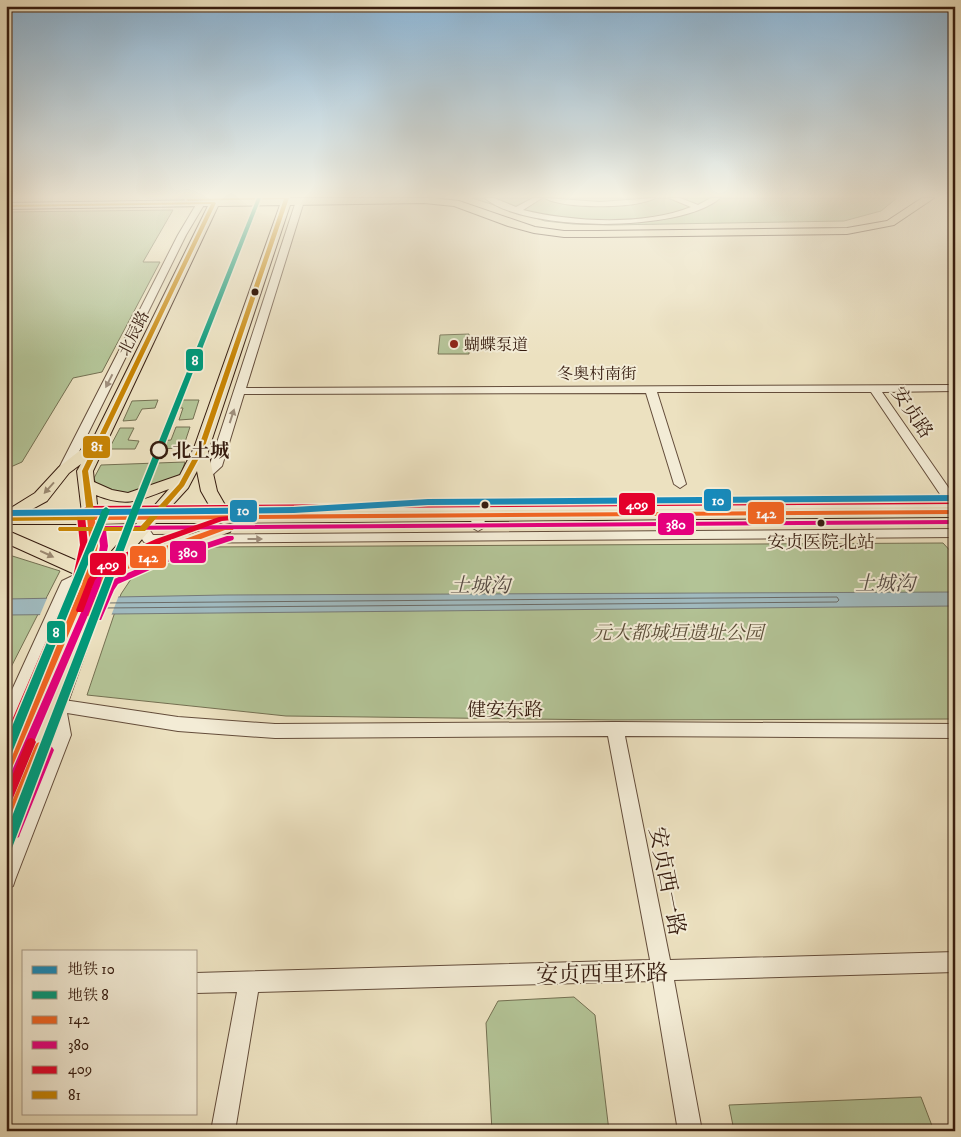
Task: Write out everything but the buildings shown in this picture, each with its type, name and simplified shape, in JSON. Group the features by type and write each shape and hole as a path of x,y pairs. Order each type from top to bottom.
{"main road":[{"name":"北辰路","path":"96,579 92,523 85,471 186,251"},
{"name":"北辰路","path":"6,771 68,623 96,579 182,485 200,450 268,251"},
{"path":"12,516 41,497 64,470 98,443"},
{"path":"200,450 209,492 224,522"},
{"path":"86,484 107,494 120,498 129,498 185,478"},
{"path":"6,530 92,523 954,507"},
{"path":"12,516 92,523"},
{"path":"6,536 96,579 163,550 198,539 224,522 311,516 955,523"},
{"name":"北辰路","path":"6,830 57,705 68,623"}],"street":[{"name":"北辰路","path":"64,470 174,251"},
{"path":"206,475 216,466 285,251"},
{"name":"安贞路","path":"874,388 954,507"},
{"name":"冬奥村南街","path":"240,391 955,388"},
{"path":"650,389 680,484"},
{"path":"147,523 149,539 955,533"},
{"path":"68,623 67,585 96,579"},
{"name":"北辰路","path":"6,721 68,623"},
{"path":"6,880 63,736 57,705"},
{"name":"健安东路","path":"57,705 178,724 275,730 955,731"},
{"name":"安贞西一路","path":"615,729 662,972 690,1131"},
{"name":"安贞西里环路","path":"198,983 662,972 955,962"},
{"path":"223,1131 249,982"}],"green space":[{"path":"6,251 149,251 143,262 160,262 102,372 73,378 22,462 6,469"},
{"name":"蝴蝶泵道","path":"469,334 469,354 438,354 440,335"},
{"path":"158,400 155,408 142,409 136,420 123,421 132,401"},
{"path":"175,400 199,400 193,419 179,420 183,408 172,408"},
{"path":"176,427 190,427 183,448 155,449 158,441 171,440"},
{"path":"120,428 134,428 128,440 139,441 135,449 109,449"},
{"path":"185,462 181,474 176,480 129,497 96,484 94,478 101,465"},
{"name":"元大都城垣遗址公园","path":"943,543 955,556 955,719 613,720 286,716 87,695 121,594 137,570 203,547"},
{"path":"6,554 60,571 6,677"},
{"path":"574,997 595,1015 609,1131 492,1131 486,1023 498,1001"},
{"path":"921,1097 934,1131 734,1131 729,1105"}],"water":[{"path":"955,592 955,606 6,615 6,599 225,595"}],"pier":[{"path":"119,595 111,616 39,617 48,596"}],"metro line":[{"name":"8","path":"6,848 132,518 238,251"},
{"name":"10","path":"6,513 294,510 428,502 955,498"},
{"name":"8","path":"6,755 106,510"}],"transit line":[{"name":"81","path":"6,519 91,518 85,471 191,251"},
{"name":"81","path":"62,529 142,529 182,485 201,449 269,251"},
{"name":"409","path":"6,745 76,581 84,545 81,516 89,508 955,502"},
{"name":"142","path":"6,770 86,584 94,545 91,518 955,512"},
{"name":"409","path":"80,610 92,579 103,566 159,541 221,519 230,518"},
{"name":"380","path":"15,775 96,587 104,546 102,528 955,522"},
{"name":"142","path":"89,614 101,584 109,574 163,550 224,528 230,528"},
{"name":"380","path":"98,618 110,589 115,582 167,559 230,538"},
{"name":"409","path":"6,803 31,742"},
{"name":"142","path":"6,829 40,746"},
{"name":"380","path":"15,834 49,750"}],"place":[{"name":"蝴蝶泵道","path":"454,344"},
{"name":"北土城","path":"159,450"},
{"name":"安贞医院北站","path":"821,523"}],"water label":[{"name":"土城沟","path":"885,583"},
{"name":"土城沟","path":"480,585"}]}
